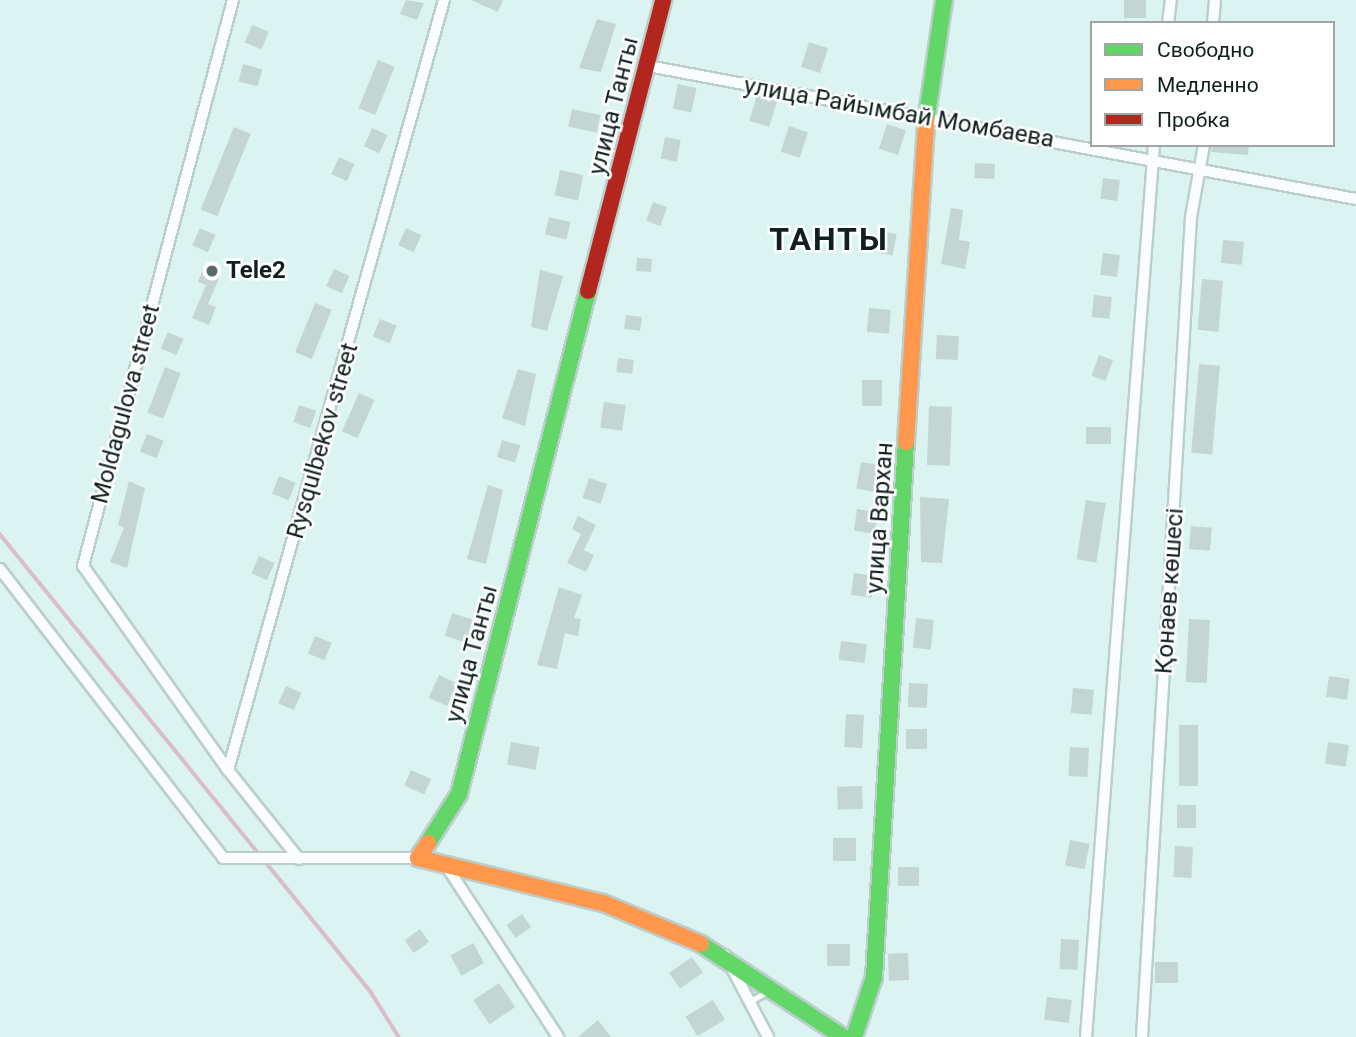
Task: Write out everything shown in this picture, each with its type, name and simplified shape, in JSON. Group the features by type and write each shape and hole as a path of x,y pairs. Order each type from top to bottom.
{"street":[{"name":"Moldagulova street","path":"228,770 92,587 83,566 233,0"},
{"name":"Rysqulbekov street","path":"228,770 444,0"},
{"name":"улица Танты","path":"418,858 459,794 663,0"},
{"name":"улица Вархан","path":"854,1037 874,977 928,122 944,0"},
{"path":"1168,21 1171,0"},
{"path":"1213,21 1215,0"},
{"name":"улица Райымбай Момбаева","path":"648,66 928,122 1153,157 1356,199"},
{"name":"Қонаев көшесі","path":"1086,1037 1154,147"},
{"name":"Қонаев көшесі","path":"1142,1037 1191,216 1204,147"},
{"path":"0,569 223,858 418,858 443,861 603,903 723,953 776,987 843,1037"},
{"path":"228,770 299,859"},
{"path":"443,861 558,1037"},
{"path":"723,953 746,1003 768,1037"}],"lane":[{"path":"746,1003 776,987"}],"building":[{"path":"406,0 424,3 417,20 400,14"},
{"path":"471,0 503,0 498,12"},
{"path":"1124,0 1146,0 1146,18 1124,18"},
{"path":"597,19 616,24 601,72 579,68"},
{"path":"252,25 269,32 262,49 245,43"},
{"path":"809,42 828,48 820,73 801,67"},
{"path":"378,60 395,67 375,115 359,108"},
{"path":"243,64 262,69 258,87 238,81"},
{"path":"678,84 697,88 691,112 673,108"},
{"path":"757,95 777,101 769,127 749,121"},
{"path":"572,109 600,115 597,133 568,127"},
{"path":"887,124 906,130 898,155 879,149"},
{"path":"789,126 808,132 800,158 781,152"},
{"path":"234,127 251,134 217,216 201,210"},
{"path":"372,128 388,135 379,153 364,146"},
{"path":"665,137 681,140 677,162 661,159"},
{"path":"1212,147 1249,147 1248,155 1211,152"},
{"path":"339,157 355,164 347,181 331,174"},
{"path":"975,163 995,164 994,179 974,178"},
{"path":"560,170 583,175 578,200 555,195"},
{"path":"1103,178 1120,180 1117,201 1100,199"},
{"path":"653,202 667,207 660,226 646,221"},
{"path":"951,208 963,210 959,240 970,242 965,269 941,264"},
{"path":"549,217 570,222 566,239 545,235"},
{"path":"200,228 216,235 208,252 192,245"},
{"path":"406,228 422,235 414,252 398,245"},
{"path":"881,231 897,234 893,256 877,253"},
{"path":"1223,240 1244,242 1242,265 1221,263"},
{"path":"1103,253 1120,255 1117,277 1100,275"},
{"path":"637,258 652,259 651,272 636,271"},
{"path":"205,264 222,271 208,304 216,307 209,325 192,318 206,285 198,282"},
{"path":"334,269 350,276 342,293 326,286"},
{"path":"540,270 563,276 547,331 531,327"},
{"path":"1202,279 1223,281 1218,332 1198,330"},
{"path":"1094,295 1112,297 1110,319 1092,317"},
{"path":"315,303 332,310 312,359 295,352"},
{"path":"869,308 891,310 889,334 867,332"},
{"path":"626,315 642,317 640,331 624,329"},
{"path":"380,319 397,326 390,343 373,337"},
{"path":"168,332 184,339 176,355 161,348"},
{"path":"937,335 959,336 958,360 936,359"},
{"path":"1099,355 1113,360 1106,381 1091,376"},
{"path":"618,358 634,360 632,374 616,372"},
{"path":"1199,364 1220,366 1212,454 1191,453"},
{"path":"165,367 181,373 163,419 147,413"},
{"path":"518,369 536,374 525,426 502,418"},
{"path":"862,380 882,380 882,406 862,406"},
{"path":"359,393 375,400 357,438 342,431"},
{"path":"604,402 626,405 622,431 600,428"},
{"path":"299,405 316,411 310,428 293,422"},
{"path":"929,406 952,407 950,466 927,465"},
{"path":"1086,427 1111,427 1111,444 1086,444"},
{"path":"147,434 164,441 157,458 140,452"},
{"path":"502,440 520,445 515,463 497,457"},
{"path":"861,462 883,466 878,492 856,489"},
{"path":"279,476 296,483 289,500 272,494"},
{"path":"589,478 607,484 601,504 583,498"},
{"path":"129,481 145,488 127,568 110,562 124,528 118,525"},
{"path":"488,485 503,490 486,564 467,559"},
{"path":"920,497 949,499 942,563 921,562"},
{"path":"1086,500 1106,503 1096,562 1077,559"},
{"path":"857,509 878,512 875,534 854,531"},
{"path":"578,516 596,525 584,550 594,555 586,572 567,563 581,534 572,529"},
{"path":"1191,526 1212,528 1210,551 1189,549"},
{"path":"259,556 275,563 267,580 251,573"},
{"path":"854,573 875,576 872,598 851,595"},
{"path":"559,587 582,595 574,618 581,619 578,636 565,633 557,669 537,665"},
{"path":"452,613 473,620 466,643 445,636"},
{"path":"916,618 934,620 931,650 913,648"},
{"path":"1189,619 1210,620 1207,683 1186,682"},
{"path":"315,636 332,643 325,660 308,654"},
{"path":"841,641 867,644 864,663 839,660"},
{"path":"439,675 457,683 447,706 429,698"},
{"path":"1329,676 1350,679 1347,700 1326,697"},
{"path":"909,683 928,684 927,708 908,707"},
{"path":"286,686 302,693 294,710 278,703"},
{"path":"1073,688 1094,690 1092,715 1071,713"},
{"path":"846,714 864,715 862,748 844,747"},
{"path":"1179,725 1198,725 1198,786 1179,786"},
{"path":"906,729 927,729 927,749 906,749"},
{"path":"511,742 540,747 536,770 507,765"},
{"path":"1328,742 1349,745 1346,767 1325,764"},
{"path":"1070,747 1089,748 1087,777 1068,776"},
{"path":"411,770 431,779 424,794 404,786"},
{"path":"862,786 863,809 838,810 837,787"},
{"path":"1177,805 1196,805 1196,828 1177,828"},
{"path":"833,838 856,838 856,861 833,861"},
{"path":"1070,840 1090,844 1085,869 1065,866"},
{"path":"1175,846 1193,847 1191,878 1173,877"},
{"path":"898,867 919,867 919,886 898,886"},
{"path":"522,914 531,927 516,938 506,925"},
{"path":"420,929 429,942 414,953 404,940"},
{"path":"1061,939 1079,940 1077,970 1059,969"},
{"path":"473,943 484,963 461,976 450,956"},
{"path":"827,944 850,944 850,966 827,966"},
{"path":"908,953 909,980 889,981 888,954"},
{"path":"692,957 703,973 680,989 669,973"},
{"path":"1155,962 1178,962 1178,983 1155,983"},
{"path":"499,983 515,1007 490,1024 473,1000"},
{"path":"1047,997 1072,1000 1069,1023 1044,1020"},
{"path":"713,1000 725,1020 697,1036 686,1016"},
{"path":"598,1020 611,1037 578,1037"}],"waterway":[{"path":"0,534 260,855"},
{"path":"265,861 371,992 399,1037"}],"traffic: fast":[{"path":"926,122 944,0"},
{"path":"428,843 459,794 588,291"},
{"path":"854,1037 874,977 906,442"},
{"path":"701,944 843,1037"}],"traffic: slow":[{"path":"906,442 926,122"},
{"path":"428,843 418,858 603,903 701,944"}],"traffic: jam":[{"path":"588,291 663,0"}],"place":[{"name":"Tele2","path":"212,271"}],"district":[{"name":"ТАНТЫ","path":"829,239"}]}
